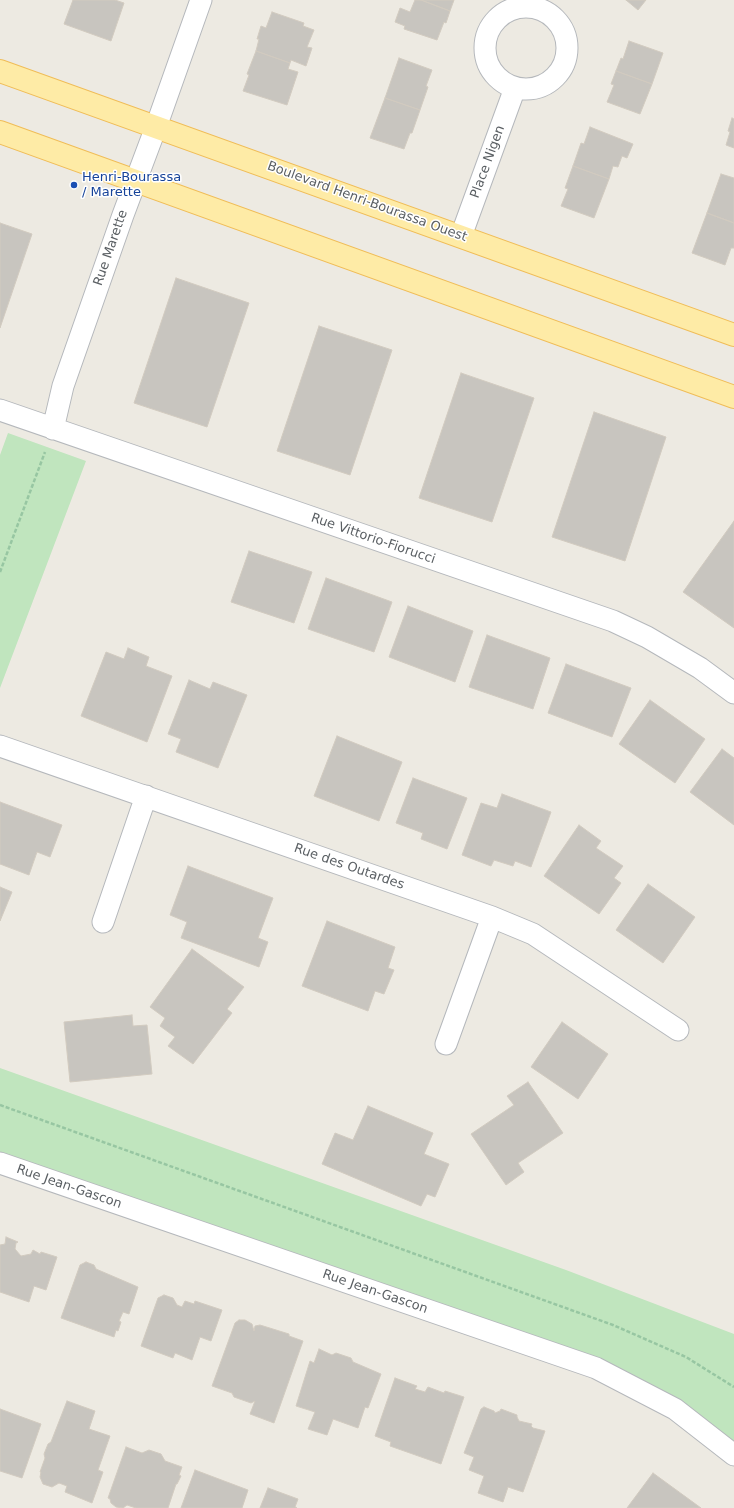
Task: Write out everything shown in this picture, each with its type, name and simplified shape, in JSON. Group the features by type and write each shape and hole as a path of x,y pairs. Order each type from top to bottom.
{"main road":[{"name":"Boulevard Henri-Bourassa Ouest","path":"0,71 734,335"},
{"path":"0,132 734,397"}],"street":[{"name":"Rue Marette","path":"53,430 63,386 135,181 156,127 201,0"},
{"name":"Place Nigen","path":"461,236 515,88"},
{"name":"Rue Vittorio-Fiorucci","path":"0,410 53,430 613,621 654,641 700,668 734,694"},
{"name":"Rue des Outardes","path":"0,746 492,917 533,934 678,1030"},
{"path":"102,922 146,796"},
{"path":"446,1044 492,917"},
{"name":"Rue Jean-Gascon","path":"0,1163 596,1368 675,1409 734,1455"}],"path":[{"path":"0,572 53,430"},
{"path":"0,1105 613,1325 686,1357 734,1387"}],"green space":[{"path":"8,433 86,461 0,688 0,455"},
{"path":"0,1068 566,1270 734,1334 734,1455 596,1368 0,1163"}],"building":[{"path":"73,0 115,0 124,3 111,41 64,24"},
{"path":"415,0 421,0 450,11 446,23 444,22 437,40 404,29 405,26 395,22 400,8 410,12"},
{"path":"421,0 454,0 450,11"},
{"path":"626,0 646,0 638,10"},
{"path":"272,12 304,23 303,26 314,30 307,47 312,48 306,66 291,60 290,63 256,51 259,39 257,39 261,26 266,28"},
{"path":"629,41 663,53 652,84 616,71 621,58 623,59"},
{"path":"256,51 290,63 288,69 298,72 287,105 243,91 249,75 247,74"},
{"path":"399,58 432,70 420,110 385,98"},
{"path":"616,71 652,84 640,114 607,102 614,85 611,84"},
{"path":"385,98 420,110 412,133 410,133 404,149 370,138"},
{"path":"732,118 734,119 734,148 726,145"},
{"path":"590,127 633,144 627,158 622,156 618,167 613,166 609,179 573,166 581,143 584,144"},
{"path":"573,166 609,179 594,218 561,206 568,189 565,188"},
{"path":"721,174 734,178 734,223 707,213"},
{"path":"707,213 734,223 734,248 731,248 725,265 692,253"},
{"path":"0,223 32,234 0,328"},
{"path":"176,278 249,303 207,427 134,403"},
{"path":"319,326 392,350 350,475 277,451"},
{"path":"461,373 534,398 492,522 419,498"},
{"path":"594,412 666,437 625,561 552,537"},
{"path":"734,521 734,628 683,592"},
{"path":"249,551 312,572 294,623 231,602"},
{"path":"326,578 392,602 374,652 308,629"},
{"path":"408,606 473,631 455,682 389,657"},
{"path":"487,635 550,658 533,709 469,687"},
{"path":"128,648 149,657 146,666 172,676 147,742 81,716 106,652 124,659"},
{"path":"566,664 631,688 612,737 548,713"},
{"path":"189,680 210,689 213,682 247,695 218,768 176,752 181,739 168,734"},
{"path":"650,700 705,739 675,783 619,744"},
{"path":"337,736 402,762 379,821 314,796"},
{"path":"722,749 734,758 734,825 690,792"},
{"path":"413,778 467,798 447,849 421,839 423,833 396,823"},
{"path":"502,794 551,812 531,867 515,861 513,866 494,860 491,866 462,855 481,803 497,808"},
{"path":"0,802 62,825 50,857 37,852 29,875 0,864"},
{"path":"579,825 601,841 596,848 623,866 614,878 621,883 599,914 544,876"},
{"path":"188,866 273,898 258,938 268,942 259,967 181,938 187,922 170,915"},
{"path":"648,884 695,917 663,963 616,930"},
{"path":"0,887 12,892 0,921"},
{"path":"327,921 395,947 388,968 394,970 384,994 375,991 368,1011 302,986"},
{"path":"192,949 244,987 227,1009 232,1013 193,1064 168,1046 175,1037 160,1026 165,1018 150,1007"},
{"path":"132,1015 133,1026 147,1025 152,1074 70,1082 64,1022"},
{"path":"562,1022 608,1054 578,1099 531,1067"},
{"path":"528,1082 563,1133 518,1163 524,1172 506,1185 471,1134 514,1105 507,1096"},
{"path":"368,1106 433,1133 424,1154 449,1164 435,1197 427,1194 421,1206 322,1164 335,1133 353,1140"},
{"path":"6,1237 18,1242 16,1243 15,1249 21,1256 31,1254 33,1250 40,1254 41,1252 57,1257 46,1290 34,1286 29,1302 0,1292 0,1245 5,1244"},
{"path":"86,1262 94,1265 96,1269 138,1287 129,1314 123,1312 119,1321 121,1322 118,1331 116,1330 114,1337 61,1318 80,1265"},
{"path":"164,1295 173,1298 177,1305 182,1307 185,1301 194,1304 195,1301 222,1310 211,1341 200,1337 192,1360 175,1353 173,1358 141,1346 158,1298"},
{"path":"239,1320 245,1320 252,1324 254,1331 255,1326 260,1325 289,1334 289,1336 303,1341 274,1423 250,1414 255,1401 251,1403 234,1397 232,1393 212,1386 235,1323"},
{"path":"319,1349 332,1355 336,1353 351,1358 353,1362 381,1374 368,1408 365,1407 358,1428 333,1419 327,1435 308,1429 315,1412 296,1406 310,1361 314,1363"},
{"path":"395,1378 417,1386 415,1389 425,1392 428,1387 444,1393 445,1391 464,1397 441,1464 390,1446 391,1442 375,1436"},
{"path":"67,1401 95,1411 89,1429 110,1436 98,1470 103,1472 92,1503 65,1492 67,1486 59,1483 52,1487 43,1484 40,1477 40,1472 45,1458 44,1454 48,1444 51,1442"},
{"path":"484,1407 494,1411 495,1413 501,1409 517,1415 519,1421 532,1424 531,1426 533,1428 545,1431 523,1492 508,1487 503,1502 478,1493 484,1476 469,1470 474,1457 464,1453 481,1409"},
{"path":"0,1409 41,1424 22,1478 0,1471"},
{"path":"126,1447 142,1453 149,1450 161,1454 165,1461 182,1467 179,1475 181,1476 176,1484 168,1508 136,1508 127,1505 123,1508 116,1507 111,1503 110,1499 108,1498"},
{"path":"195,1470 248,1490 242,1508 181,1508"},
{"path":"653,1473 701,1508 627,1508"},
{"path":"268,1488 298,1499 295,1507 297,1508 260,1508"}],"place":[{"name":"Henri-Bourassa / Marette","path":"74,185"}]}
